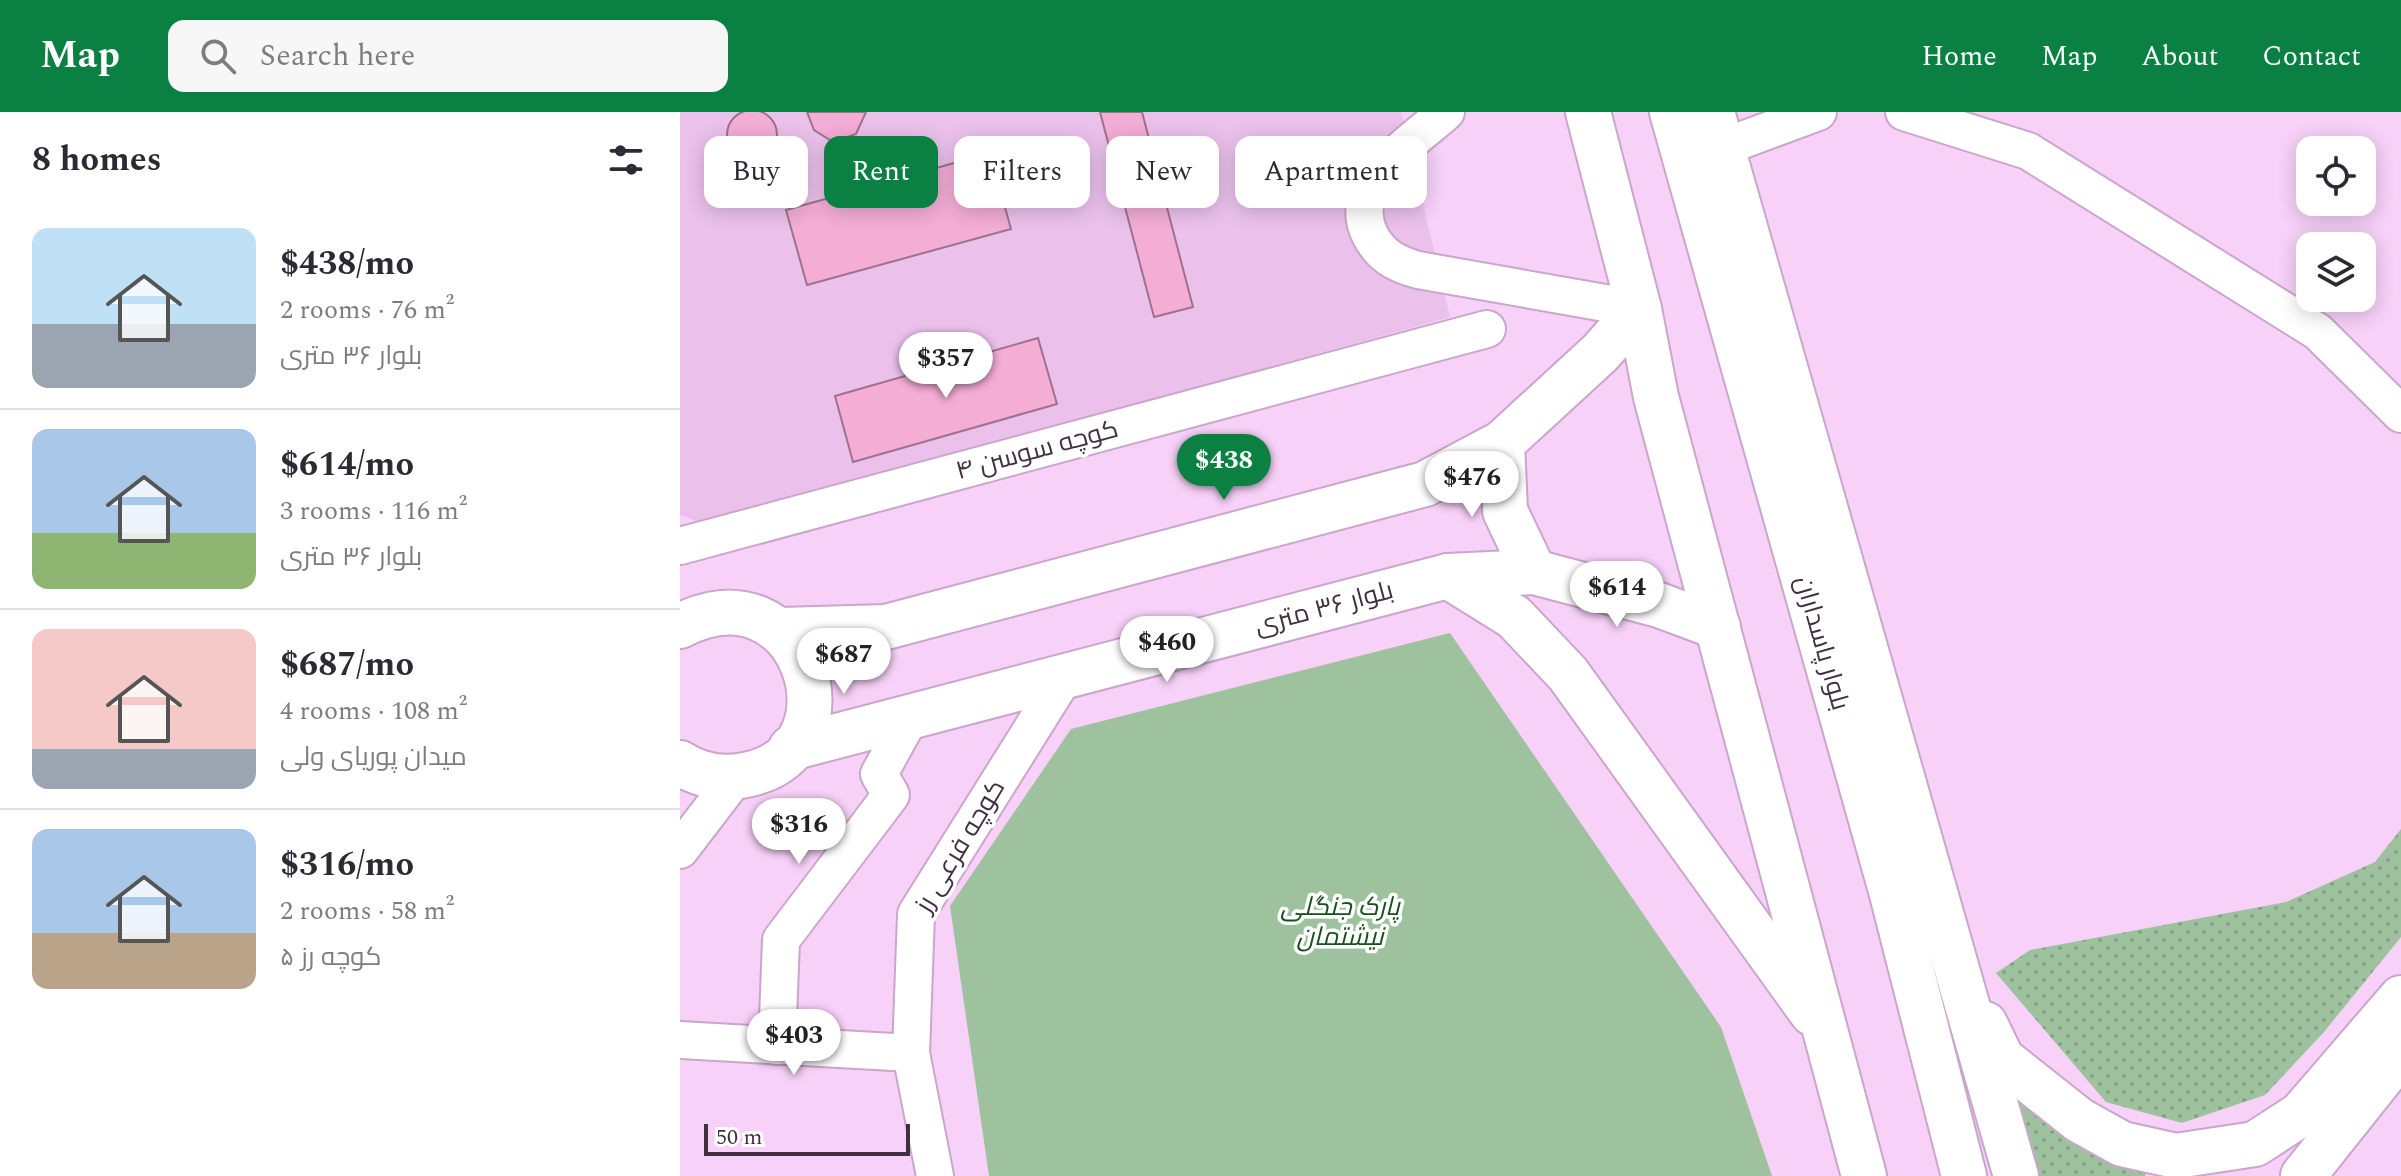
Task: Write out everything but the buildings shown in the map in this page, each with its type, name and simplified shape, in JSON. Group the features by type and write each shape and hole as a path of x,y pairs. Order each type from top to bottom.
{"main road":[{"path":"1588,112 1639,309 1656,397 1864,1176"},
{"name":"بلوار پاسداران","path":"1672,112 1892,894 1964,1176"},
{"path":"1716,130 2016,1176"},
{"path":"686,610 740,612 780,630 886,627 1425,484 1502,443 1600,353 1639,309"},
{"path":"1502,443 1505,511 1534,572"},
{"name":"بلوار ۳۶ متری","path":"791,748 1448,576 1534,572 1659,605 1718,627"},
{"path":"1448,576 1514,617 1568,674 1828,1035"},
{"path":"680,763 713,777 735,778 756,773 791,748 809,708 810,686 805,665 780,630"},
{"path":"1952,954 2002,1059 2079,1120 2122,1144 2176,1156 2255,1144"},
{"path":"2197,1176 2301,1114 2401,998"},
{"path":"2303,1176 2401,1053"}],"street":[{"path":"1446,112 1383,168 1370,187 1366,220 1368,231 1379,250 1397,264 1418,270 1639,309"},
{"path":"1716,130 1818,112"},
{"path":"1904,112 2028,151 2318,332 2401,414"},
{"name":"کوچه سوسن ۴","path":"680,546 1487,329"},
{"name":"کوچه فرعی رز","path":"935,1176 911,1053 916,914 1065,676"},
{"path":"777,1046 781,940 891,795 879,774 911,716"},
{"path":"680,850 735,778"},
{"path":"680,1040 911,1053"}],"shaded area":[{"path":"680,112 1401,112 1407,136 1235,136 1235,208 1424,208 1450,317 705,524 680,515"}],"green space":[{"name":"پارک جنگلی نیشتمان","path":"1450,633 1721,1027 1772,1176 989,1176 950,906 1071,729"},
{"path":"2401,829 2401,937 2324,1032 2265,1095 2182,1123 2106,1102 1996,973 2030,950 2286,902 2375,862"},
{"path":"2017,1096 2146,1172 2145,1176 2037,1176"}]}
